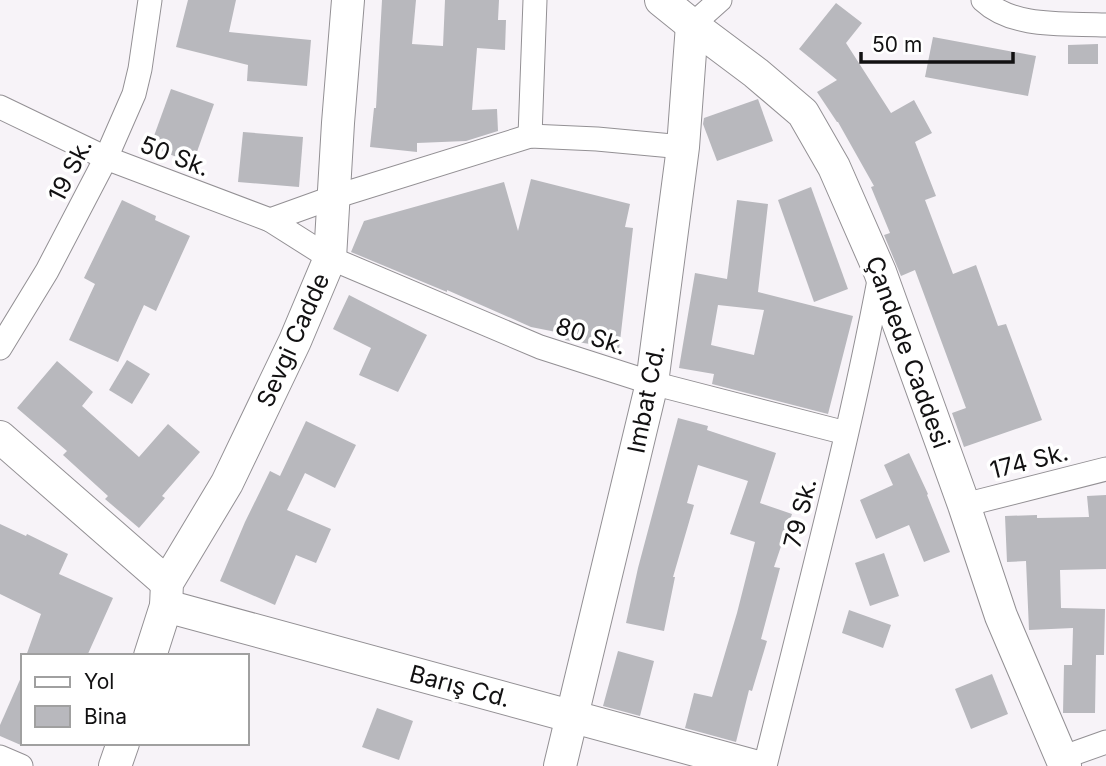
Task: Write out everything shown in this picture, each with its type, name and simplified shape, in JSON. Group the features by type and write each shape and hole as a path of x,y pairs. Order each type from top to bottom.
{"street":[{"name":"19 Sk.","path":"0,348 47,271 106,158 134,94 150,0"},
{"path":"530,136 535,0"},
{"name":"Çandede Caddesi","path":"662,0 803,113 834,167 880,272 1001,616 1063,762"},
{"path":"692,25 720,0"},
{"path":"983,0 993,9 1024,22 1106,24"},
{"name":"Sevgi Cadde","path":"151,654 167,594 228,483 295,341 330,258 342,2"},
{"name":"Imbat Cd.","path":"560,766 652,383 683,147 692,25"},
{"name":"50 Sk.","path":"0,107 106,158 270,220 330,258"},
{"path":"270,220 334,197 530,136 683,147"},
{"name":"80 Sk.","path":"330,258 540,347 652,383 846,433"},
{"name":"79 Sk.","path":"765,766 868,341 880,272"},
{"name":"Barış Cd.","path":"0,437 167,594 573,716 754,766"},
{"name":"174 Sk.","path":"964,505 1106,469"},
{"path":"1063,762 1106,743"},
{"path":"115,766 121,745"},
{"path":"0,757 21,766"}],"building":[{"path":"188,0 236,0 229,32 311,40 307,86 247,81 248,65 176,47"},
{"path":"382,0 416,0 412,44 443,46 445,0 499,0 498,20 506,20 505,50 477,48 472,110 497,109 498,131 466,141 417,143 417,152 370,147 376,108"},
{"path":"836,3 862,23 846,43 891,113 914,100 932,133 915,142 936,196 925,200 953,274 976,265 998,326 1006,324 1042,420 964,447 952,413 966,408 915,270 901,276 884,235 890,233 871,187 874,186 838,122 817,92 837,80 799,49"},
{"path":"933,37 1036,56 1028,96 925,77"},
{"path":"1098,44 1098,64 1068,64 1068,45"},
{"path":"171,89 214,104 193,163 150,147"},
{"path":"758,99 773,141 717,161 703,124 704,118"},
{"path":"243,132 303,137 299,187 238,182"},
{"path":"531,179 630,204 625,227 633,228 619,350 565,340 566,334 531,327 351,252 364,221 504,182 518,231"},
{"path":"811,187 848,289 814,302 778,200"},
{"path":"122,200 156,216 155,220 190,236 156,311 144,305 118,362 69,340 95,284 84,278"},
{"path":"737,200 768,204 758,292 853,316 828,414 712,384 714,374 679,368 695,273 727,279","holes":["718,305 764,310 754,355 711,345"]},
{"path":"349,295 427,335 398,392 359,375 371,348 333,329"},
{"path":"127,360 150,374 132,404 109,390"},
{"path":"57,361 93,392 82,406 139,457 168,424 200,452 139,528 105,499 108,496 63,455 67,451 17,408"},
{"path":"678,418 708,426 707,430 776,453 760,503 792,514 774,567 780,568 761,639 767,641 752,691 749,690 736,742 685,728 694,693 712,697 737,613 755,542 730,534 748,481 698,465 687,503 694,505 673,577 664,631 626,623"},
{"path":"306,421 356,445 335,488 305,473 287,510 331,529 316,563 296,555 275,605 220,581 270,471 280,476"},
{"path":"909,453 950,552 924,562 909,525 876,539 860,500 893,485 884,465"},
{"path":"1106,495 1106,569 1060,570 1061,608 1105,609 1104,655 1096,655 1095,713 1063,713 1064,665 1072,665 1073,628 1029,630 1026,561 1007,562 1005,516 1089,517 1087,496"},
{"path":"0,524 68,554 59,574 113,598 88,654 27,654 41,614 0,594"},
{"path":"884,553 899,596 870,606 855,563"},
{"path":"849,610 891,625 883,648 842,633"},
{"path":"618,651 654,661 640,716 603,706"},
{"path":"992,674 1008,714 971,729 955,689"},
{"path":"21,678 23,746 0,736 0,725"},
{"path":"377,708 413,721 399,760 362,747"}]}
